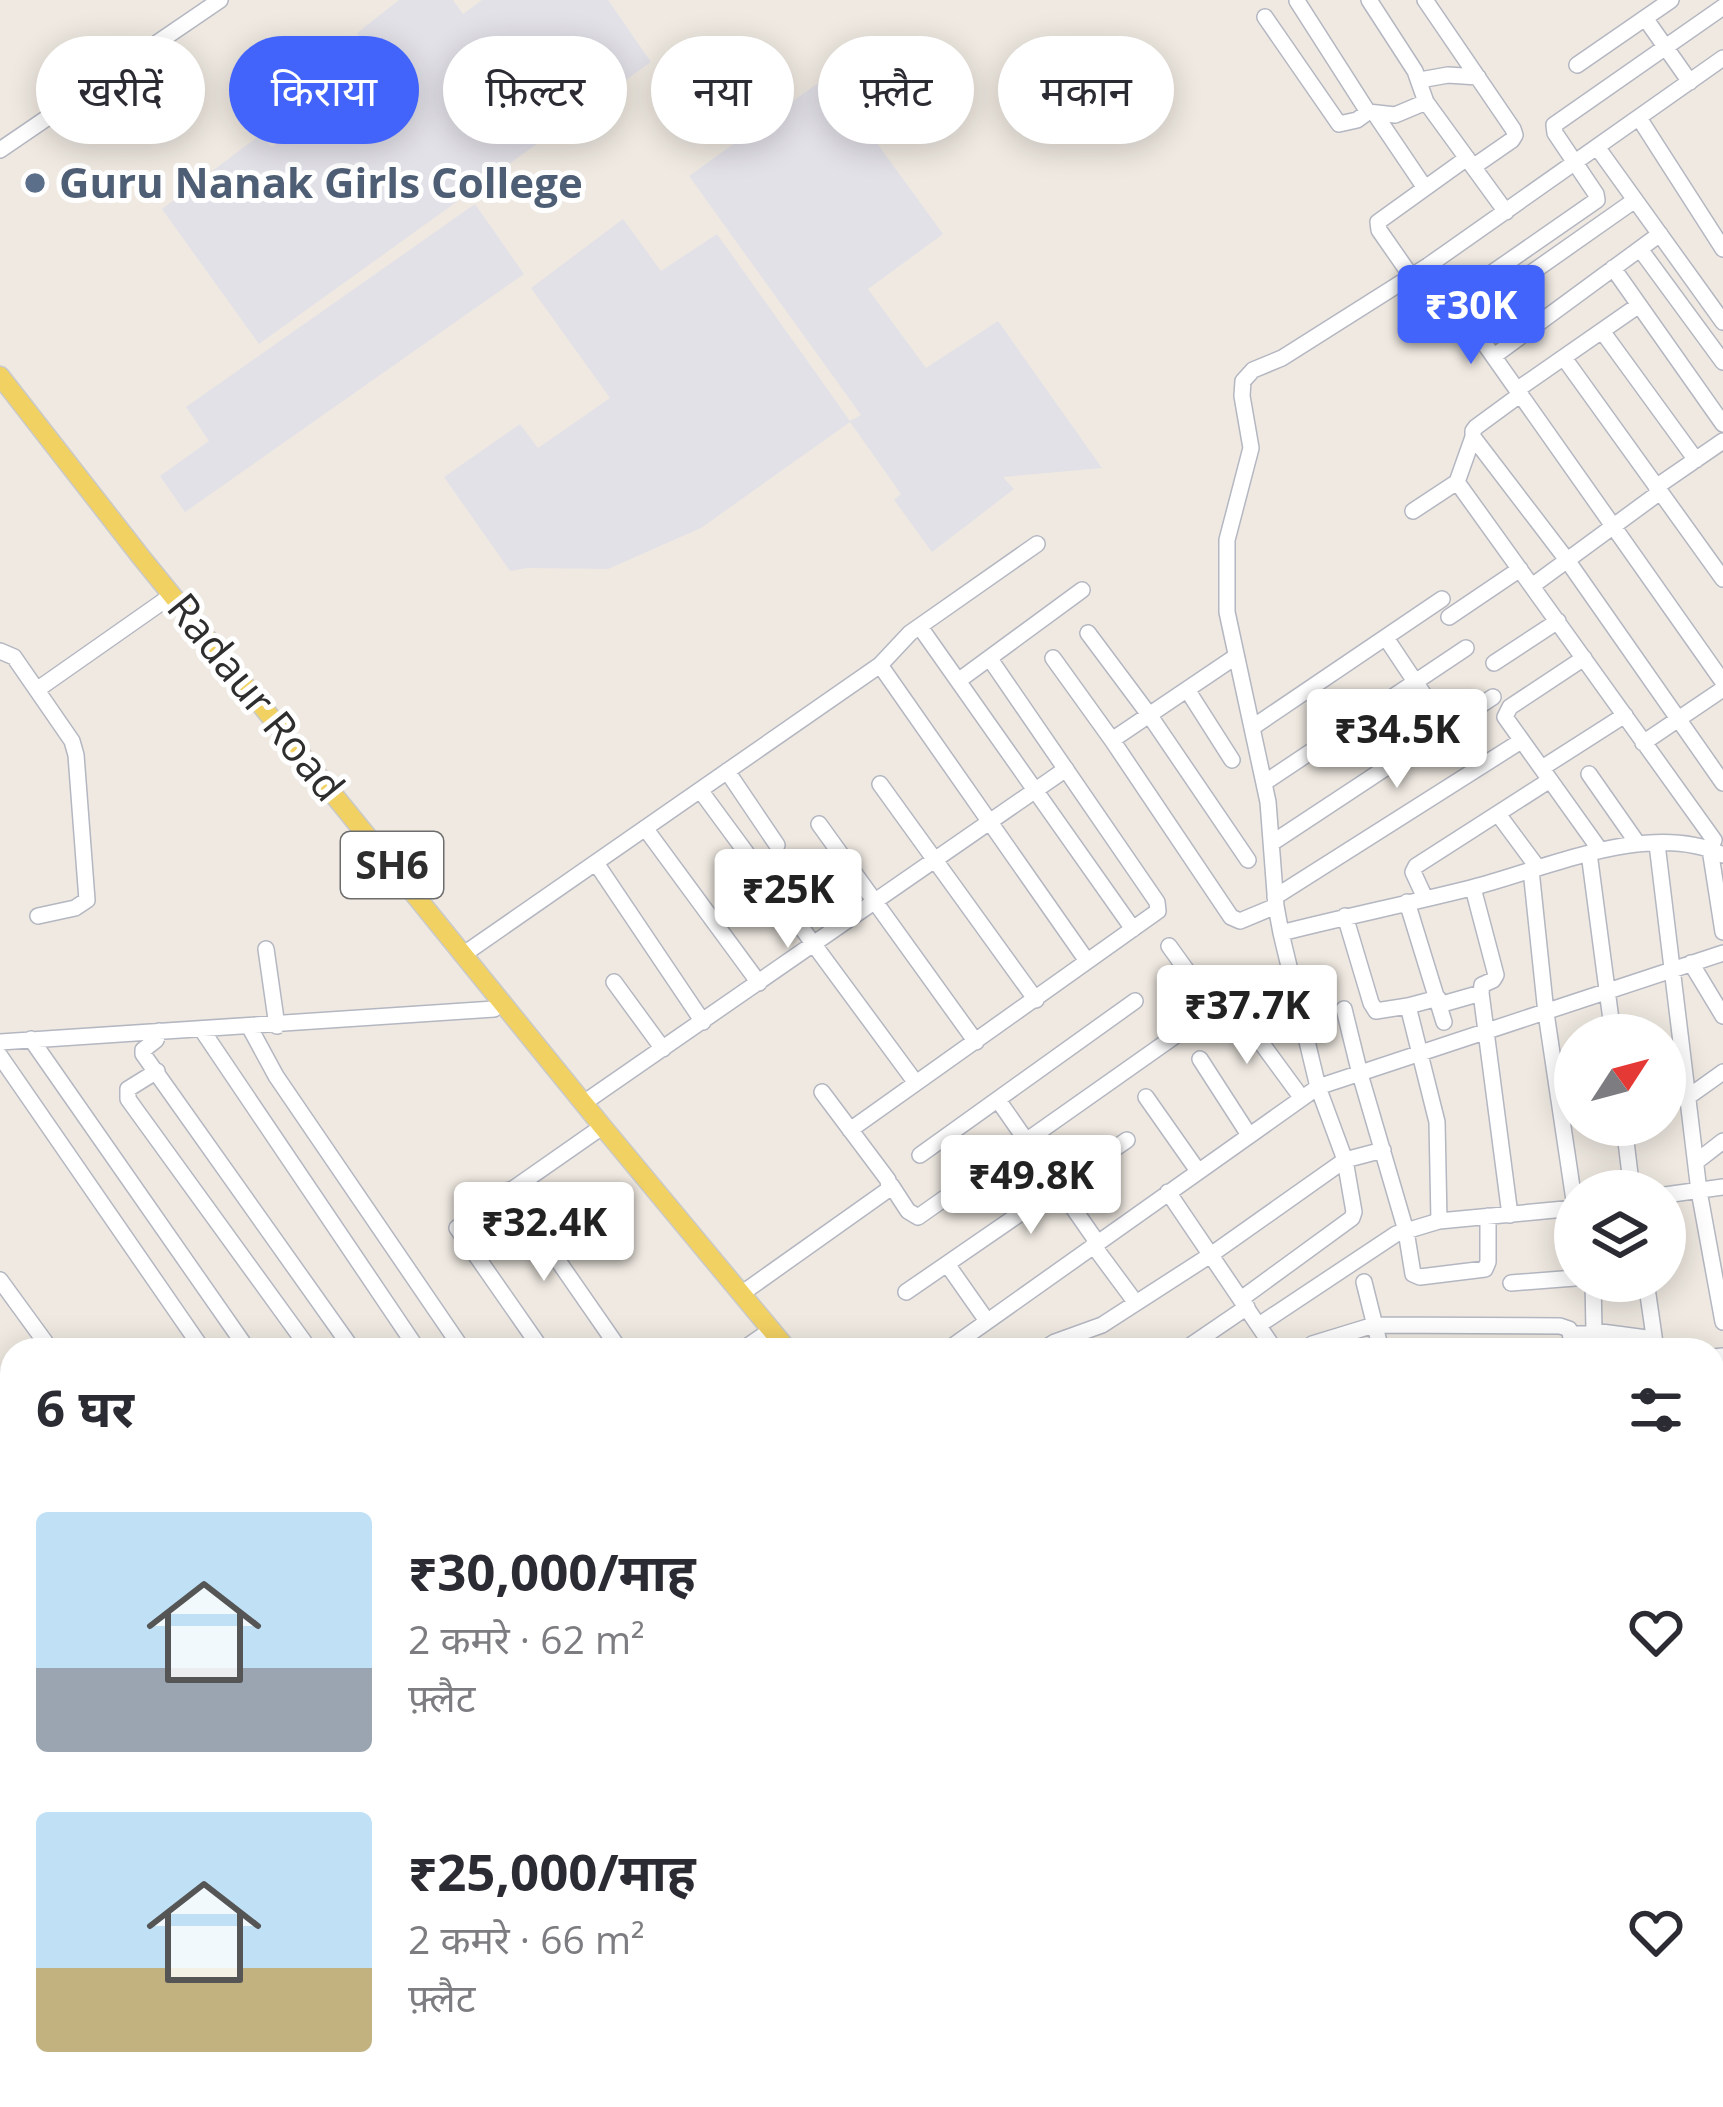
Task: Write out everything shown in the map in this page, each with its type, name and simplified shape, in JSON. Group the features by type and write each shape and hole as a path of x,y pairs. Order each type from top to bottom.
{"main road":[{"name":"Radaur Road","path":"0,376 141,557 741,1294 768,1338"},
{"name":"Radaur Road","path":"0,393 494,1010 768,1338"}],"street":[{"path":"0,150 220,0"},
{"path":"1370,0 1420,80 1426,102 1506,212"},
{"path":"1411,276 1377,226 1381,219 1425,188 1506,146 1515,135 1425,0"},
{"path":"1577,65 1671,0"},
{"path":"1297,1 1425,188"},
{"path":"1475,284 1597,200 1554,124 1723,7"},
{"path":"1265,17 1339,124 1372,113 1395,116 1426,102"},
{"path":"1645,18 1690,82"},
{"path":"1199,1338 1352,1218 1353,1204 1345,1160 1318,1087 1281,933 1264,783 1227,612 1230,527 1251,448 1243,380 1429,265 1723,58"},
{"path":"1420,80 1478,77"},
{"path":"1639,118 1723,249"},
{"path":"1597,146 1723,322"},
{"path":"1467,318 1635,200"},
{"path":"1494,356 1660,234"},
{"path":"1640,249 1723,362"},
{"path":"1429,265 1723,685 1643,743"},
{"path":"1613,268 1723,424"},
{"path":"1413,511 1456,482 1476,427 1639,305"},
{"path":"1602,331 1696,460"},
{"path":"1564,358 1723,579"},
{"path":"1473,437 1567,560 1723,783"},
{"path":"1532,586 1723,441"},
{"path":"1456,482 1717,844 1723,932"},
{"path":"464,954 880,665 920,627 1037,544"},
{"path":"1449,617 1520,569"},
{"path":"958,681 1082,590"},
{"path":"38,689 165,599"},
{"path":"1252,727 1442,599"},
{"path":"1494,663 1558,621"},
{"path":"920,627 1132,929"},
{"path":"1088,633 1248,860"},
{"path":"1386,638 1446,728"},
{"path":"1264,783 1466,647"},
{"path":"0,650 14,657 38,689 68,732 76,755 88,895 75,908 38,916"},
{"path":"1112,740 1235,657"},
{"path":"1053,658 1231,917 1240,921 1521,740"},
{"path":"1584,658 1506,710 1505,717 1594,852 1610,1014"},
{"path":"850,1130 1158,911 990,659"},
{"path":"880,665 1088,961"},
{"path":"1188,691 1232,760"},
{"path":"1272,843 1493,697"},
{"path":"1426,898 1413,872 1416,866 1498,814 1624,716"},
{"path":"585,1102 1066,769"},
{"path":"727,771 777,845"},
{"path":"1589,774 1638,844"},
{"path":"880,784 1036,1000"},
{"path":"700,790 916,1083"},
{"path":"1498,814 1535,869 1546,1012 1569,1170"},
{"path":"819,824 976,1042"},
{"path":"645,828 758,983"},
{"path":"1281,933 1473,888 1594,852 1638,844 1717,844"},
{"path":"1657,844 1699,1191 1716,1246 1723,1322"},
{"path":"596,863 703,1022"},
{"path":"1473,888 1496,975 1482,985 1481,993 1510,1215"},
{"path":"1407,902 1444,1022"},
{"path":"1345,916 1373,1007 1381,1012 1481,993"},
{"path":"1169,946 1213,1007"},
{"path":"266,949 277,1026"},
{"path":"964,1338 1318,1087 1723,952"},
{"path":"1691,963 1723,1016"},
{"path":"614,982 663,1049"},
{"path":"920,1156 1136,1000"},
{"path":"822,1092 908,1211 918,1216 1226,1000 1301,1097"},
{"path":"1408,1006 1437,1122 1439,1221"},
{"path":"1344,1009 1416,1277 1480,1271 1488,1262 1488,1216"},
{"path":"0,1042 494,1010"},
{"path":"250,1028 276,1076 455,1338"},
{"path":"202,1030 410,1338"},
{"path":"159,1031 143,1050 344,1338"},
{"path":"31,1039 240,1338"},
{"path":"0,1056 195,1338"},
{"path":"1200,1059 1249,1135"},
{"path":"157,1071 128,1089 128,1099 301,1338"},
{"path":"1688,1097 1723,1072"},
{"path":"1146,1096 1198,1171"},
{"path":"998,1100 1136,1303"},
{"path":"534,1338 457,1228 596,1131"},
{"path":"906,1292 1126,1140"},
{"path":"1696,1162 1723,1141"},
{"path":"1066,1338 1102,1325 1345,1160 1383,1150"},
{"path":"741,1294 891,1185"},
{"path":"1686,1193 1723,1187"},
{"path":"509,1190 612,1338"},
{"path":"1168,1192 1267,1338"},
{"path":"1259,1324 1386,1239 1406,1231 1439,1221 1554,1210"},
{"path":"947,1264 987,1321"},
{"path":"0,1280 42,1338"},
{"path":"1511,1283 1554,1280"},
{"path":"1364,1282 1378,1338"},
{"path":"1593,1302 1594,1331"},
{"path":"1649,1302 1654,1338"},
{"path":"1332,1338 1375,1325 1560,1325 1566,1326 1571,1338"},
{"path":"1582,1338 1594,1331 1627,1338"}],"shaded area":[{"path":"399,0 453,0 463,14 482,0 608,0 651,62 627,79 627,36 443,36 443,144 537,144 259,344 162,209 248,144 419,144 419,36 357,33"},
{"path":"818,83 818,144 877,144 943,234 868,289 926,368 998,321 1102,468 1003,477 1014,489 932,552 894,500 901,494 850,422 701,528 608,569 510,571 444,477 520,424 538,448 610,398 531,288 623,219 661,271 717,234 850,421 861,415 689,176 733,144 794,144 794,100"},
{"path":"475,204 524,274 185,512 160,476 209,441 186,407"}],"place":[{"name":"Guru Nanak Girls College","path":"35,183"}]}
